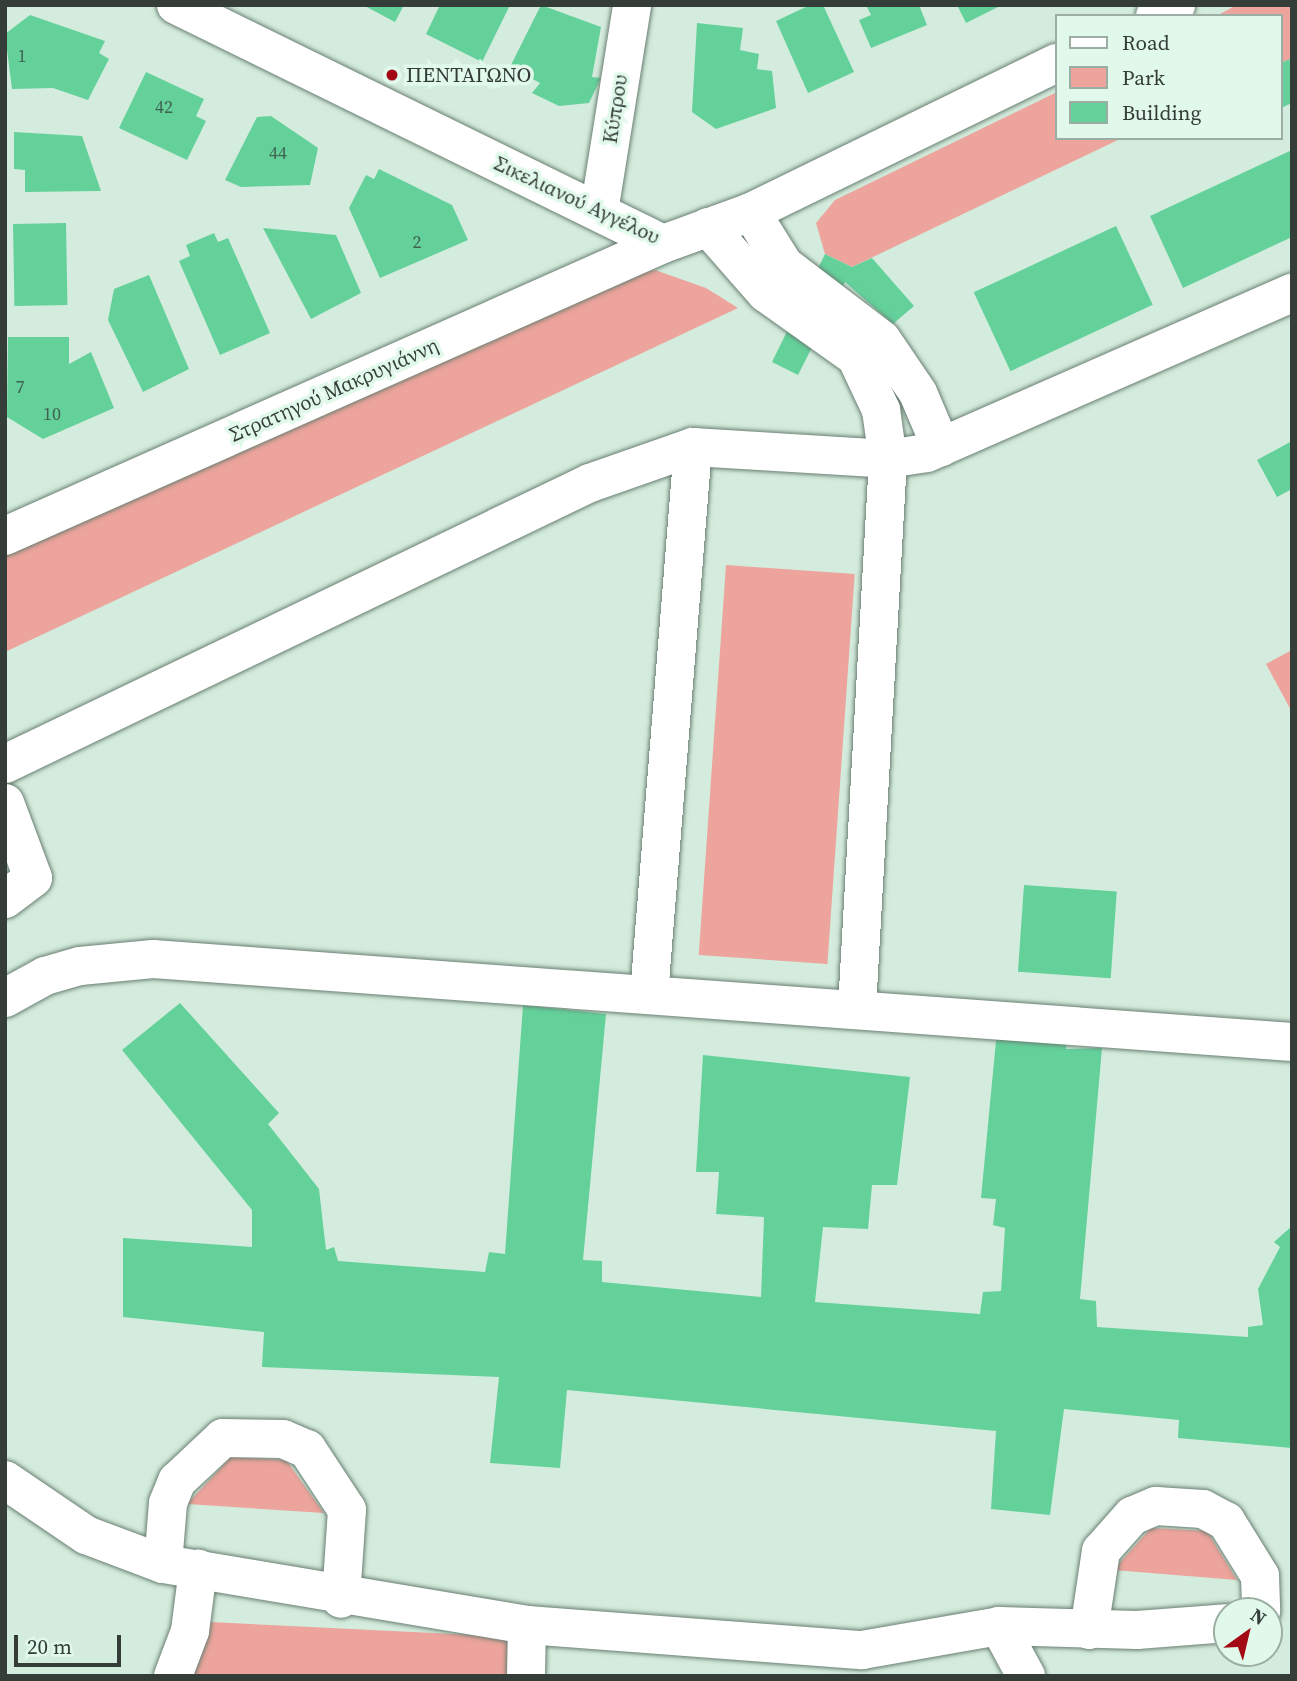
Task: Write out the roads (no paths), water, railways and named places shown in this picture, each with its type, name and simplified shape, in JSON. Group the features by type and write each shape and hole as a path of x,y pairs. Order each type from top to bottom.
{"street":[{"name":"Σικελιανού Αγγέλου","path":"176,5 663,244 751,212 1056,63"},
{"name":"Κύπρου","path":"599,212 632,5"},
{"path":"1159,14 1176,5"},
{"path":"751,212 783,265 882,340 918,393 942,447"},
{"path":"708,228 766,293 856,358 881,410 888,459 856,1008"},
{"name":"Στρατηγού Μακρυγιάννη","path":"5,536 663,244"},
{"path":"5,764 590,483 693,447 888,459 942,447 1292,293"},
{"path":"649,995 693,447"},
{"path":"5,803 33,878 5,899"},
{"path":"5,999 45,976 80,966 153,959 856,1008 1292,1042"},
{"path":"173,1676 190,1631 168,1503 177,1481 223,1438 282,1439 307,1449 347,1510 341,1599"},
{"path":"5,1480 86,1535 180,1567 341,1599 527,1625 855,1663 999,1626 1089,1630 1213,1624"},
{"path":"1089,1630 1101,1551 1132,1516 1156,1506 1203,1509 1226,1521 1260,1576 1261,1597"},
{"path":"526,1676 527,1625"},
{"path":"999,1626 1026,1676"}],"place":[{"name":"ΠΕΝΤΑΓΩΝΟ","path":"392,75"}]}
